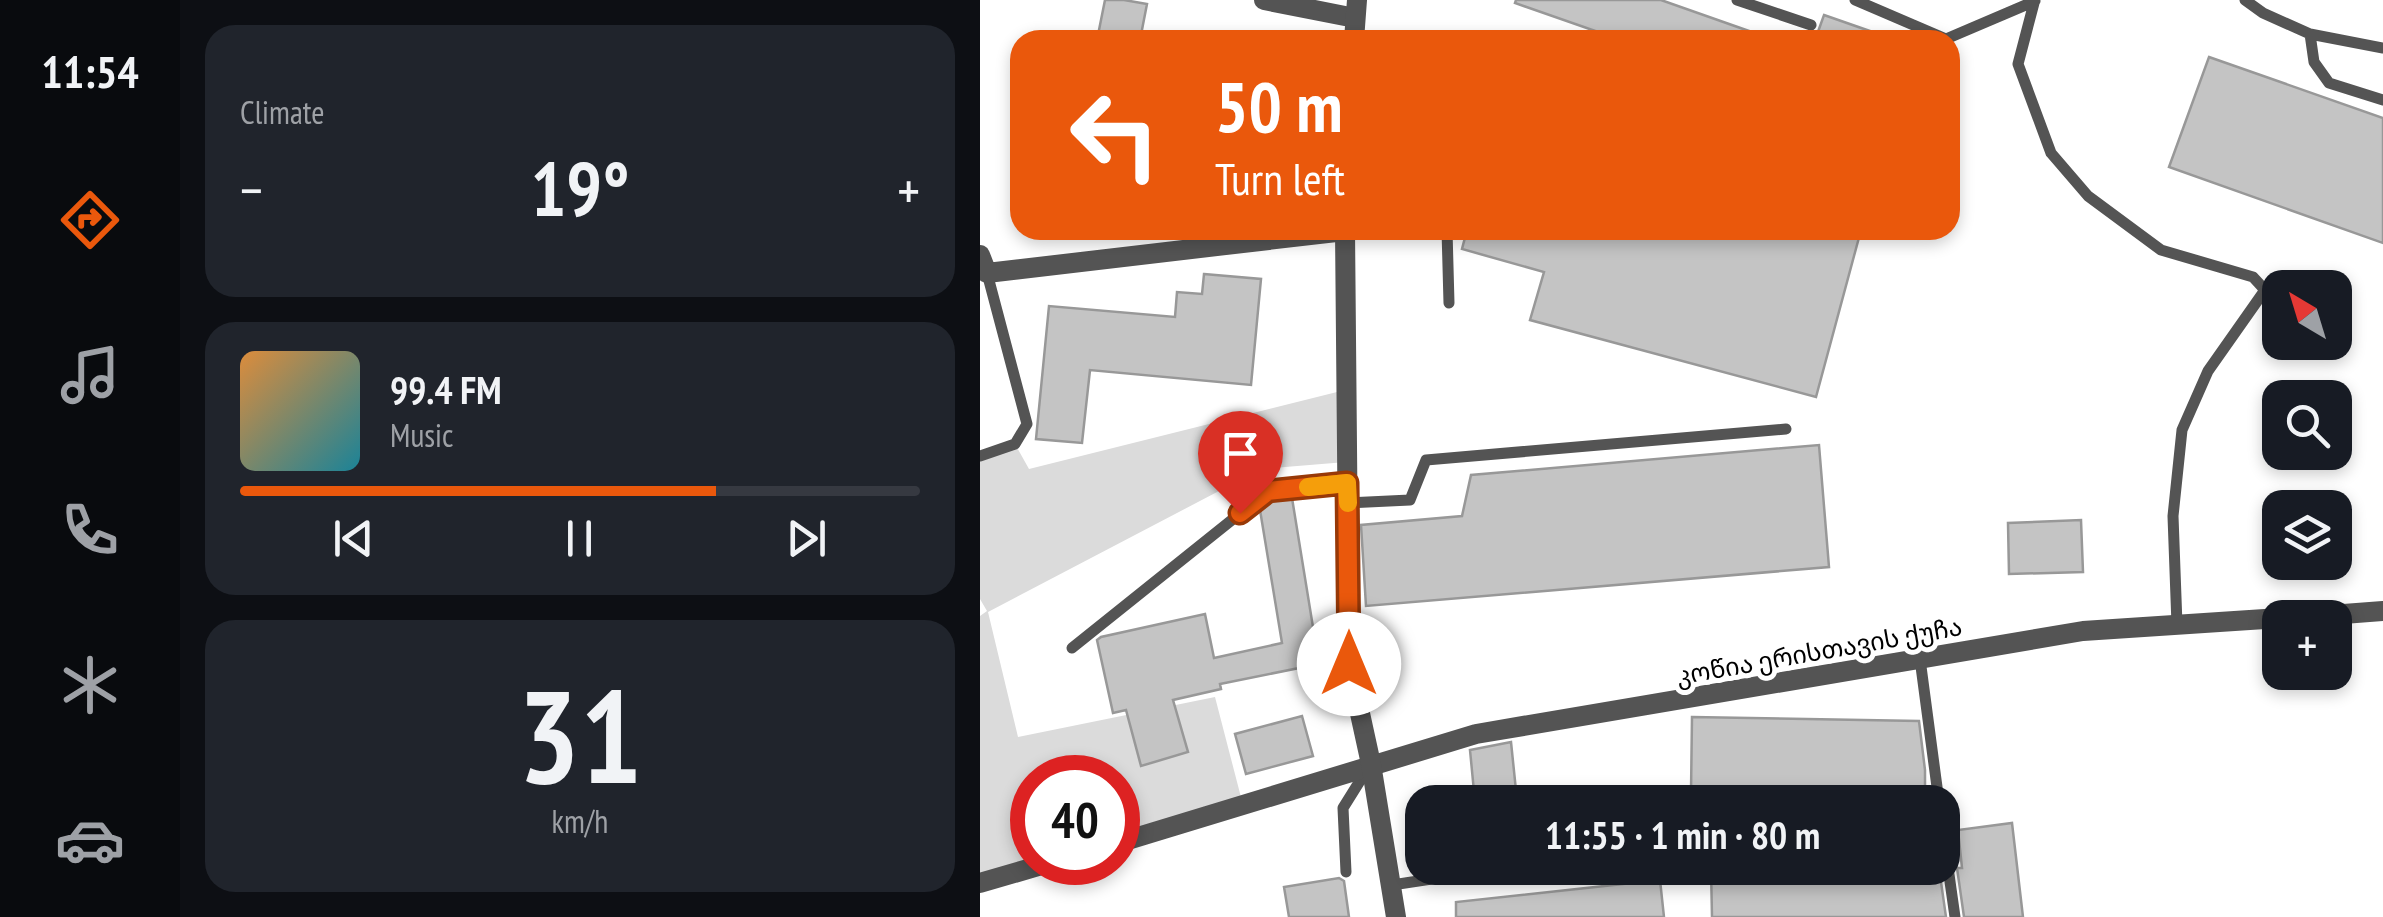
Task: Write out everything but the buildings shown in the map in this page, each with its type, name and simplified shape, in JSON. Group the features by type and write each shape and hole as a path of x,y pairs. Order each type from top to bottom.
{"street":[{"path":"1264,0 1356,9"},
{"path":"984,264 1239,240"},
{"path":"1345,240 1349,664 1371,764 1396,917"},
{"path":"2352,613 2383,611"},
{"name":"კოწია ერისთავის ქუჩა","path":"1140,836 1476,734 2083,632 2262,619"},
{"path":"980,883 1010,874"}],"lane":[{"path":"1738,0 1811,25"},
{"path":"1855,0 1925,30"},
{"path":"2245,0 2310,34 2383,48"},
{"path":"1960,33 2035,1"},
{"path":"2035,1 2018,64 2051,153 2088,196 2161,250 2253,277 2265,290 2208,371 2182,430 2173,516 2178,625"},
{"path":"2310,34 2314,62 2329,84 2383,100"},
{"path":"1447,240 1449,302"},
{"path":"980,456 1015,444 1028,424 984,264"},
{"path":"1072,648 1268,491 1347,493 1410,500 1426,460 1786,429"},
{"path":"1920,659 1938,785"},
{"path":"1346,872 1342,808 1371,764"},
{"path":"1392,886 1405,884"},
{"path":"1950,885 1955,917"}],"shaded area":[{"path":"1345,390 1346,462 1261,469 988,612 1018,737 1215,697 1243,805 1140,836 1140,755 1010,755 1010,871 980,883 980,616 987,611 980,599 980,456 1015,444 1029,469"}],"slow traffic":[{"path":"1308,487 1347,483 1348,503"}],"route":[{"path":"1240,513 1268,491 1347,483 1349,664"}]}
